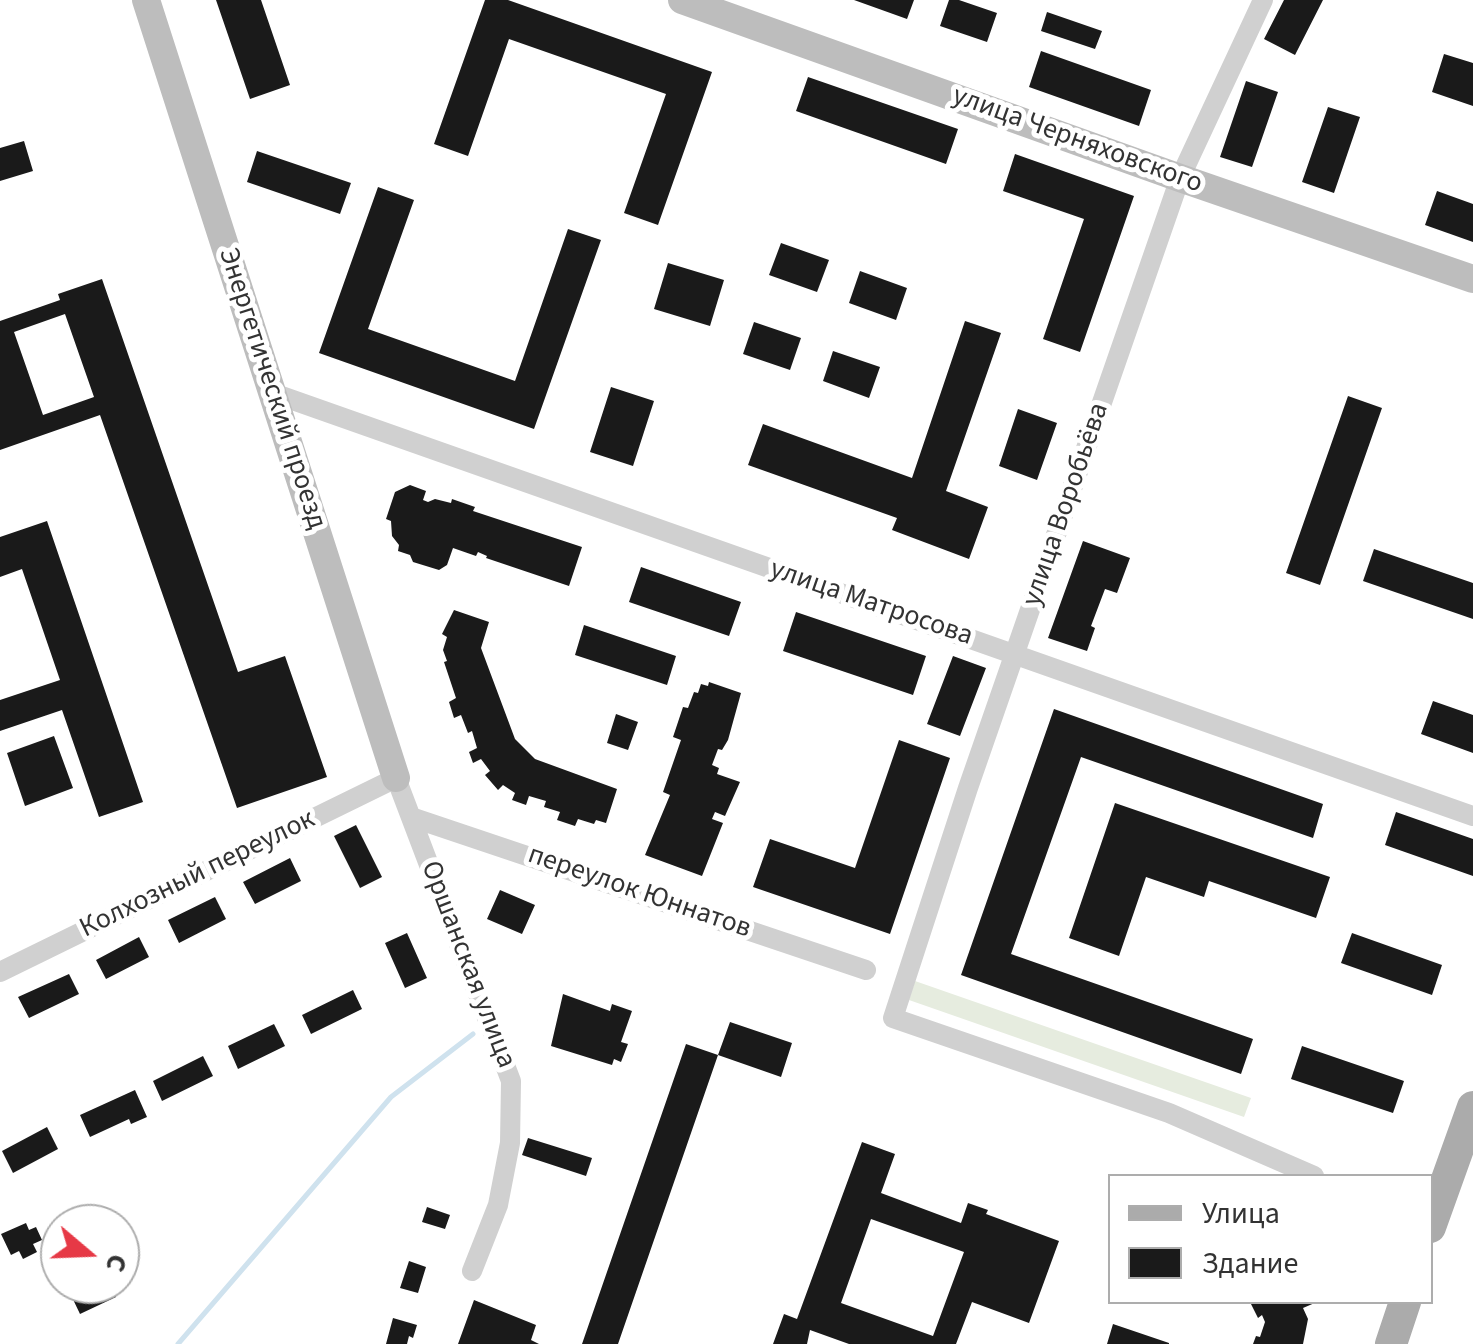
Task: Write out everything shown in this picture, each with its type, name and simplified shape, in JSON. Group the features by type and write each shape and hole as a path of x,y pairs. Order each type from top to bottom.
{"main road":[{"path":"1433,1217 1473,1107"},
{"path":"1390,1344 1404,1304"}],"street":[{"name":"Энергетический проезд","path":"146,0 396,778"},
{"name":"улица Черняховского","path":"682,0 1473,278"},
{"name":"улица Воробьёва","path":"1262,0 1180,178 893,1018 1169,1113 1309,1174"},
{"name":"улица Матросова","path":"270,392 1473,816"},
{"name":"Оршанская улица","path":"396,778 511,1081 510,1143 498,1205 472,1271"},
{"name":"Колхозный переулок","path":"0,972 396,778"},
{"name":"переулок Юннатов","path":"411,817 866,970"}],"shaded area":[{"path":"915,981 1251,1098 1244,1117 909,1000"}],"building":[{"path":"216,0 261,0 290,85 250,99"},
{"path":"485,0 508,0 712,72 658,225 624,213 666,94 509,39 468,156 434,144"},
{"path":"854,0 914,0 907,19"},
{"path":"949,0 997,13 987,42 940,26"},
{"path":"1284,0 1323,0 1295,55 1264,39"},
{"path":"1047,12 1102,31 1095,49 1041,31"},
{"path":"1041,51 1151,90 1139,126 1029,87"},
{"path":"1444,54 1473,63 1473,106 1432,92"},
{"path":"808,77 958,129 946,164 796,111"},
{"path":"1246,81 1278,92 1252,167 1220,157"},
{"path":"1328,107 1360,117 1334,193 1302,182"},
{"path":"24,141 33,171 0,181 0,148"},
{"path":"257,151 351,183 340,214 247,182"},
{"path":"1015,154 1134,196 1080,352 1043,339 1084,219 1003,191"},
{"path":"378,187 414,200 368,329 515,381 568,229 601,240 534,429 319,353"},
{"path":"1437,191 1473,204 1473,242 1425,225"},
{"path":"781,243 829,260 817,292 769,275"},
{"path":"668,263 724,280 710,326 654,309"},
{"path":"860,271 907,288 896,320 849,303"},
{"path":"102,279 238,672 285,656 327,777 237,808 100,415 0,450 0,321 60,300 58,294","holes":["65,314 94,397 43,415 14,332"]},
{"path":"965,321 1001,333 946,491 988,507 969,559 892,530 897,518 748,465 763,424 912,478"},
{"path":"754,322 801,338 790,370 743,354"},
{"path":"833,351 880,367 869,398 823,381"},
{"path":"611,387 654,401 633,466 590,452"},
{"path":"1348,396 1382,408 1320,585 1286,573"},
{"path":"1018,409 1057,423 1037,480 999,466"},
{"path":"410,485 426,491 423,500 428,502 435,499 451,503 452,499 475,507 473,511 582,547 569,586 478,552 476,556 453,548 447,565 439,570 413,562 410,555 398,551 391,521 386,519 395,492"},
{"path":"47,521 143,802 99,817 62,710 0,731 0,700 60,680 22,569 0,577 0,537"},
{"path":"1083,541 1130,558 1117,593 1105,589 1091,626 1095,628 1087,651 1048,638"},
{"path":"1374,549 1473,583 1473,619 1363,581"},
{"path":"641,567 741,602 729,636 629,602"},
{"path":"454,610 489,622 481,648 515,739 535,759 617,789 606,823 578,819 575,826 557,820 560,812 544,807 546,801 529,796 526,805 512,800 515,793 503,785 498,790 485,775 490,771 481,759 473,763 469,752 477,748 461,715 454,718 449,702 456,698 444,662 447,637 442,634"},
{"path":"796,612 926,656 913,695 783,651"},
{"path":"584,625 676,656 667,685 575,655"},
{"path":"953,656 986,668 960,736 927,724"},
{"path":"709,682 741,693 728,740 722,750 718,749 712,765 719,768 717,774 740,782 725,816 715,812 712,819 723,823 702,876 645,855 670,795 663,792 681,740 673,737 683,707 688,708 694,692 698,693 701,684 708,686"},
{"path":"1433,701 1473,715 1473,753 1421,734"},
{"path":"1054,709 1323,804 1313,838 1081,757 1011,954 1253,1039 1241,1074 961,975"},
{"path":"616,714 638,722 628,750 607,743"},
{"path":"54,736 73,788 25,806 7,753"},
{"path":"899,740 950,758 890,934 753,887 770,839 855,868"},
{"path":"1115,803 1330,877 1316,918 1209,881 1204,897 1146,877 1119,956 1069,938"},
{"path":"1396,812 1473,839 1473,876 1385,845"},
{"path":"356,825 382,877 360,888 334,836"},
{"path":"290,858 301,881 255,904 243,882"},
{"path":"500,890 535,905 522,934 487,919"},
{"path":"215,897 226,919 179,943 168,920"},
{"path":"407,933 427,978 405,988 385,943"},
{"path":"1352,933 1442,965 1432,995 1341,963"},
{"path":"139,937 149,957 106,979 96,960"},
{"path":"69,974 79,994 29,1018 18,997"},
{"path":"353,990 362,1009 311,1034 302,1015"},
{"path":"563,994 610,1011 612,1004 632,1011 621,1042 628,1044 621,1062 614,1059 612,1065 551,1046"},
{"path":"730,1022 792,1043 781,1077 718,1055"},
{"path":"274,1024 285,1046 238,1069 228,1046"},
{"path":"686,1044 718,1055 618,1344 582,1344"},
{"path":"1302,1046 1404,1081 1393,1113 1291,1079"},
{"path":"203,1056 213,1076 162,1101 153,1081"},
{"path":"135,1090 147,1117 131,1124 129,1119 90,1137 80,1115"},
{"path":"47,1127 58,1149 13,1173 2,1151"},
{"path":"528,1138 592,1158 586,1176 522,1155"},
{"path":"862,1142 895,1154 881,1193 961,1223 968,1203 988,1210 986,1214 1059,1241 1029,1323 972,1302 956,1344 849,1344 810,1330 807,1344 773,1344 784,1314 797,1319","holes":["871,1219 964,1252 933,1336 841,1303"]},
{"path":"427,1207 450,1215 445,1229 422,1222"},
{"path":"26,1223 29,1230 36,1227 40,1241 33,1244 37,1252 23,1259 19,1251 11,1255 1,1234"},
{"path":"409,1261 426,1267 418,1293 400,1288"},
{"path":"474,1300 536,1325 531,1340 539,1344 458,1344"},
{"path":"75,1304 101,1304 80,1314"},
{"path":"1251,1304 1312,1304 1303,1308 1308,1319 1303,1344 1253,1344 1265,1322 1262,1315 1258,1318"},
{"path":"393,1318 417,1325 407,1344 386,1344"},
{"path":"1113,1324 1169,1343 1169,1344 1107,1344"}],"waterway":[{"path":"178,1344 391,1097 473,1034"}]}
